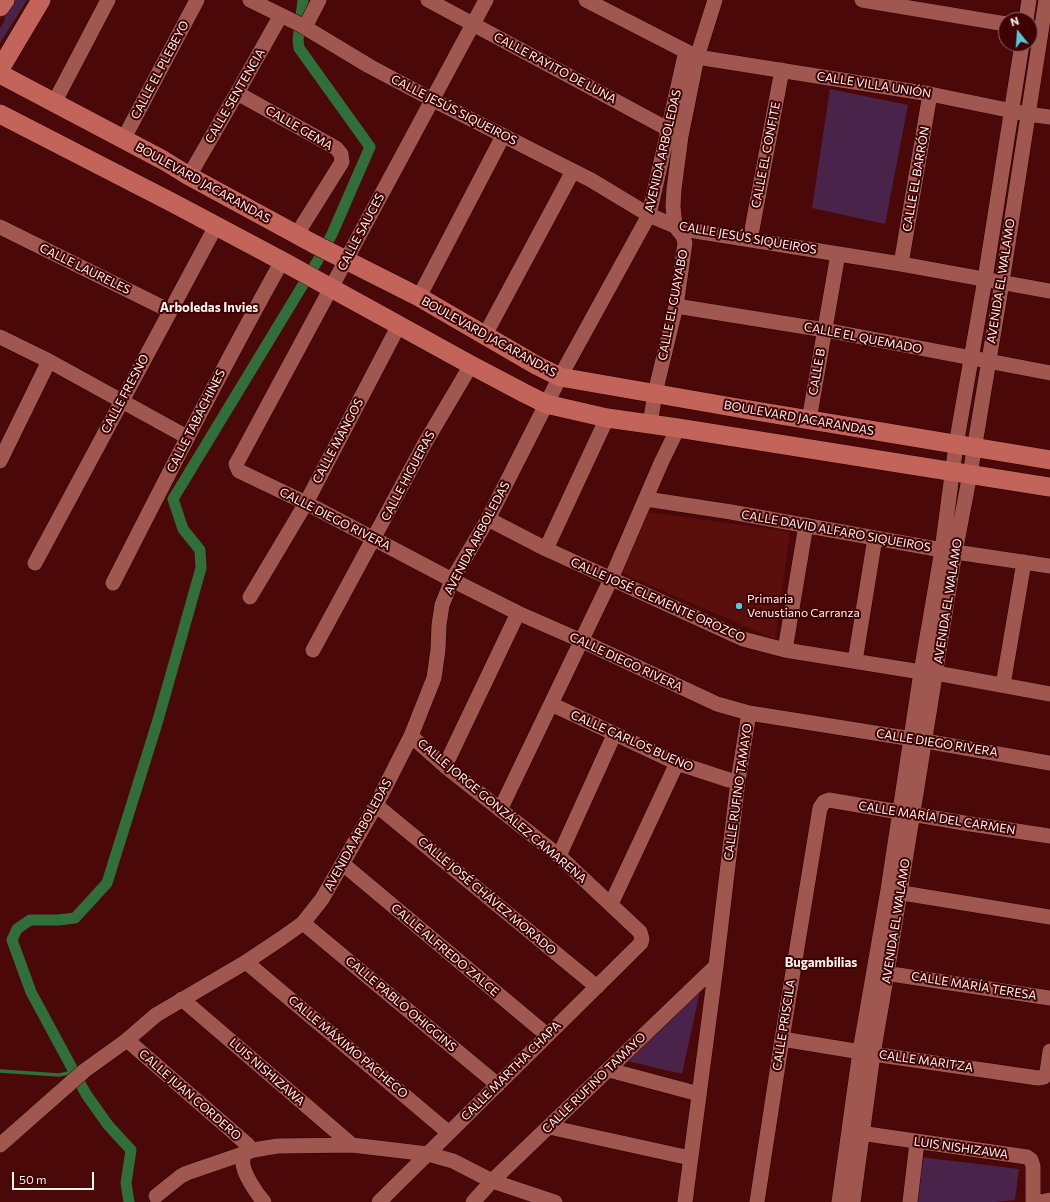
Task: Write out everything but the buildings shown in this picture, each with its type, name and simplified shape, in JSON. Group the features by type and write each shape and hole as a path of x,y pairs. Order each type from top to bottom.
{"main road":[{"path":"0,8 5,0"},
{"path":"0,69 41,0"},
{"name":"BOULEVARD JACARANDAS","path":"0,74 163,160 189,176 314,244 419,297 536,365 560,377 1050,460"},
{"path":"0,114 316,279 471,365 546,404 607,418 1050,487"}],"street":[{"path":"54,103 108,0"},
{"name":"CALLE EL PLEBEYO","path":"123,140 197,0"},
{"name":"CALLE JESÚS SIQUEIROS","path":"250,0 295,22 369,66 433,100 591,180 649,215 675,226 695,231 900,264 1050,291"},
{"path":"295,22 319,0"},
{"name":"CALLE RAYITO DE LUNA","path":"428,0 675,133"},
{"name":"CALLE SAUCES","path":"236,464 316,279 339,256 433,100 486,0"},
{"name":"CALLE VILLA UNIÓN","path":"586,0 692,54 930,94 1027,114 1050,117"},
{"name":"CALLE EL GUAYABO","path":"650,424 655,393 676,306 685,243 683,236 675,226 673,206 675,133 692,54 715,0"},
{"path":"862,0 998,23"},
{"path":"1027,12 1029,0"},
{"name":"AVENIDA EL WALAMO","path":"948,551 951,471 964,446 988,362 1046,0"},
{"name":"CALLE SENTENCIA","path":"189,176 237,93 295,22"},
{"name":"AVENIDA EL WALAMO","path":"839,1202 855,1132 866,1052 894,891 948,551 970,474 964,446 971,359 1021,52"},
{"name":"CALLE EL CONFITE","path":"750,240 782,70"},
{"name":"CALLE GEMA","path":"237,93 336,148 341,154 342,162 298,234"},
{"name":"CALLE EL BARRÓN","path":"900,264 930,94"},
{"name":"AVENIDA ARBOLEDAS","path":"0,1145 84,1071 127,1040 156,1015 246,962 303,923 322,898 376,805 411,736 434,678 442,605 452,580 488,519 560,377 649,215 675,133"},
{"path":"419,297 503,136"},
{"path":"486,335 573,171"},
{"name":"CALLE FRESNO","path":"35,563 216,226"},
{"name":"CALLE LAURELES","path":"0,227 170,311"},
{"name":"CALLE B","path":"808,420 838,254"},
{"name":"CALLE TABACHINES","path":"114,584 187,437 282,261"},
{"name":"CALLE EL QUEMADO","path":"676,306 825,330 1050,373"},
{"name":"CALLE MANGOS","path":"250,597 306,503 399,325"},
{"path":"0,337 122,400 187,437"},
{"path":"0,461 49,361"},
{"name":"CALLE HIGUERAS","path":"313,650 425,443 471,365"},
{"path":"546,549 607,418"},
{"path":"500,810 611,579 678,428"},
{"name":"CALLE DIEGO RIVERA","path":"236,464 239,470 518,613 717,704 749,713 1050,763"},
{"name":"CALLE DAVID ALFARO SIQUEIROS","path":"646,499 731,512 948,551 1050,566"},
{"name":"CALLE JOSÉ CLEMENTE OROZCO","path":"488,519 546,549 743,639 785,650 928,672 1050,694"},
{"path":"785,650 806,525"},
{"path":"855,661 875,538"},
{"path":"1003,686 1024,562"},
{"path":"445,766 518,613"},
{"name":"CALLE CARLOS BUENO","path":"551,704 677,763 729,780 738,781"},
{"name":"CALLE RUFINO TAMAYO","path":"685,1202 716,966 738,781 749,713"},
{"path":"559,856 614,734"},
{"name":"CALLE JORGE GONZÁLEZ CAMARENA","path":"411,736 445,766 559,856 640,932 642,938"},
{"path":"611,904 677,763"},
{"name":"CALLE MARÍA DEL CARMEN","path":"824,802 829,800 1050,836"},
{"name":"CALLE PRISCILA","path":"757,1202 820,808 824,802"},
{"name":"CALLE JOSÉ CHÁVEZ MORADO","path":"376,805 597,987"},
{"name":"CALLE ALFREDO ZALCE","path":"343,864 546,1035"},
{"path":"894,891 1050,917"},
{"name":"CALLE PABLO OHIGGINS","path":"303,923 498,1085"},
{"name":"CALLE MARTHA CHAPA","path":"378,1202 641,943 642,938"},
{"name":"CALLE MÁXIMO PACHECO","path":"246,962 449,1133"},
{"name":"CALLE RUFINO TAMAYO","path":"473,1202 492,1181 550,1127 716,966"},
{"name":"CALLE MARÍA TERESA","path":"880,972 1050,998"},
{"name":"LUIS NISHIZAWA","path":"182,999 352,1145"},
{"name":"CALLE MARITZA","path":"782,1039 1038,1078 1044,1077 1047,1072 1050,1051"},
{"name":"CALLE JUAN CORDERO","path":"127,1040 248,1145 246,1153"},
{"path":"609,1070 699,1094"},
{"path":"550,1127 690,1158"},
{"name":"AVENIDA EL WALAMO","path":"853,1202 855,1132"},
{"name":"LUIS NISHIZAWA","path":"855,1132 1027,1157 1031,1160 1042,1202"},
{"path":"910,1202 917,1142"},
{"path":"156,1196 187,1173 265,1148 278,1146 352,1145 428,1154 453,1161 492,1181 555,1202"},
{"path":"246,1153 242,1161 247,1175 254,1190 264,1202"}],"shaded area":[{"path":"12,0 27,0 0,43 0,28 5,20 4,14"},
{"path":"830,89 908,105 885,224 812,208"},
{"name":"Primaria Venustiano Carranza","path":"649,512 790,532 775,639 622,573"},
{"path":"700,991 682,1074 627,1061"},
{"path":"921,1157 1019,1169 1015,1200 994,1202 915,1202"}],"waterway":[{"path":"129,1202 126,1183 131,1150 108,1125 86,1094 31,992 12,940 17,929 30,920 58,920 75,918 107,883 158,720 201,568 200,550 183,529 173,499 318,260 332,234 370,147 299,48 298,40 303,0"},
{"path":"0,1071 59,1075 74,1072"}],"place":[{"name":"Primaria Venustiano Carranza","path":"739,606"}],"district":[{"name":"Arboledas Invies","path":"209,308"},
{"name":"Bugambilias","path":"821,963"}]}
